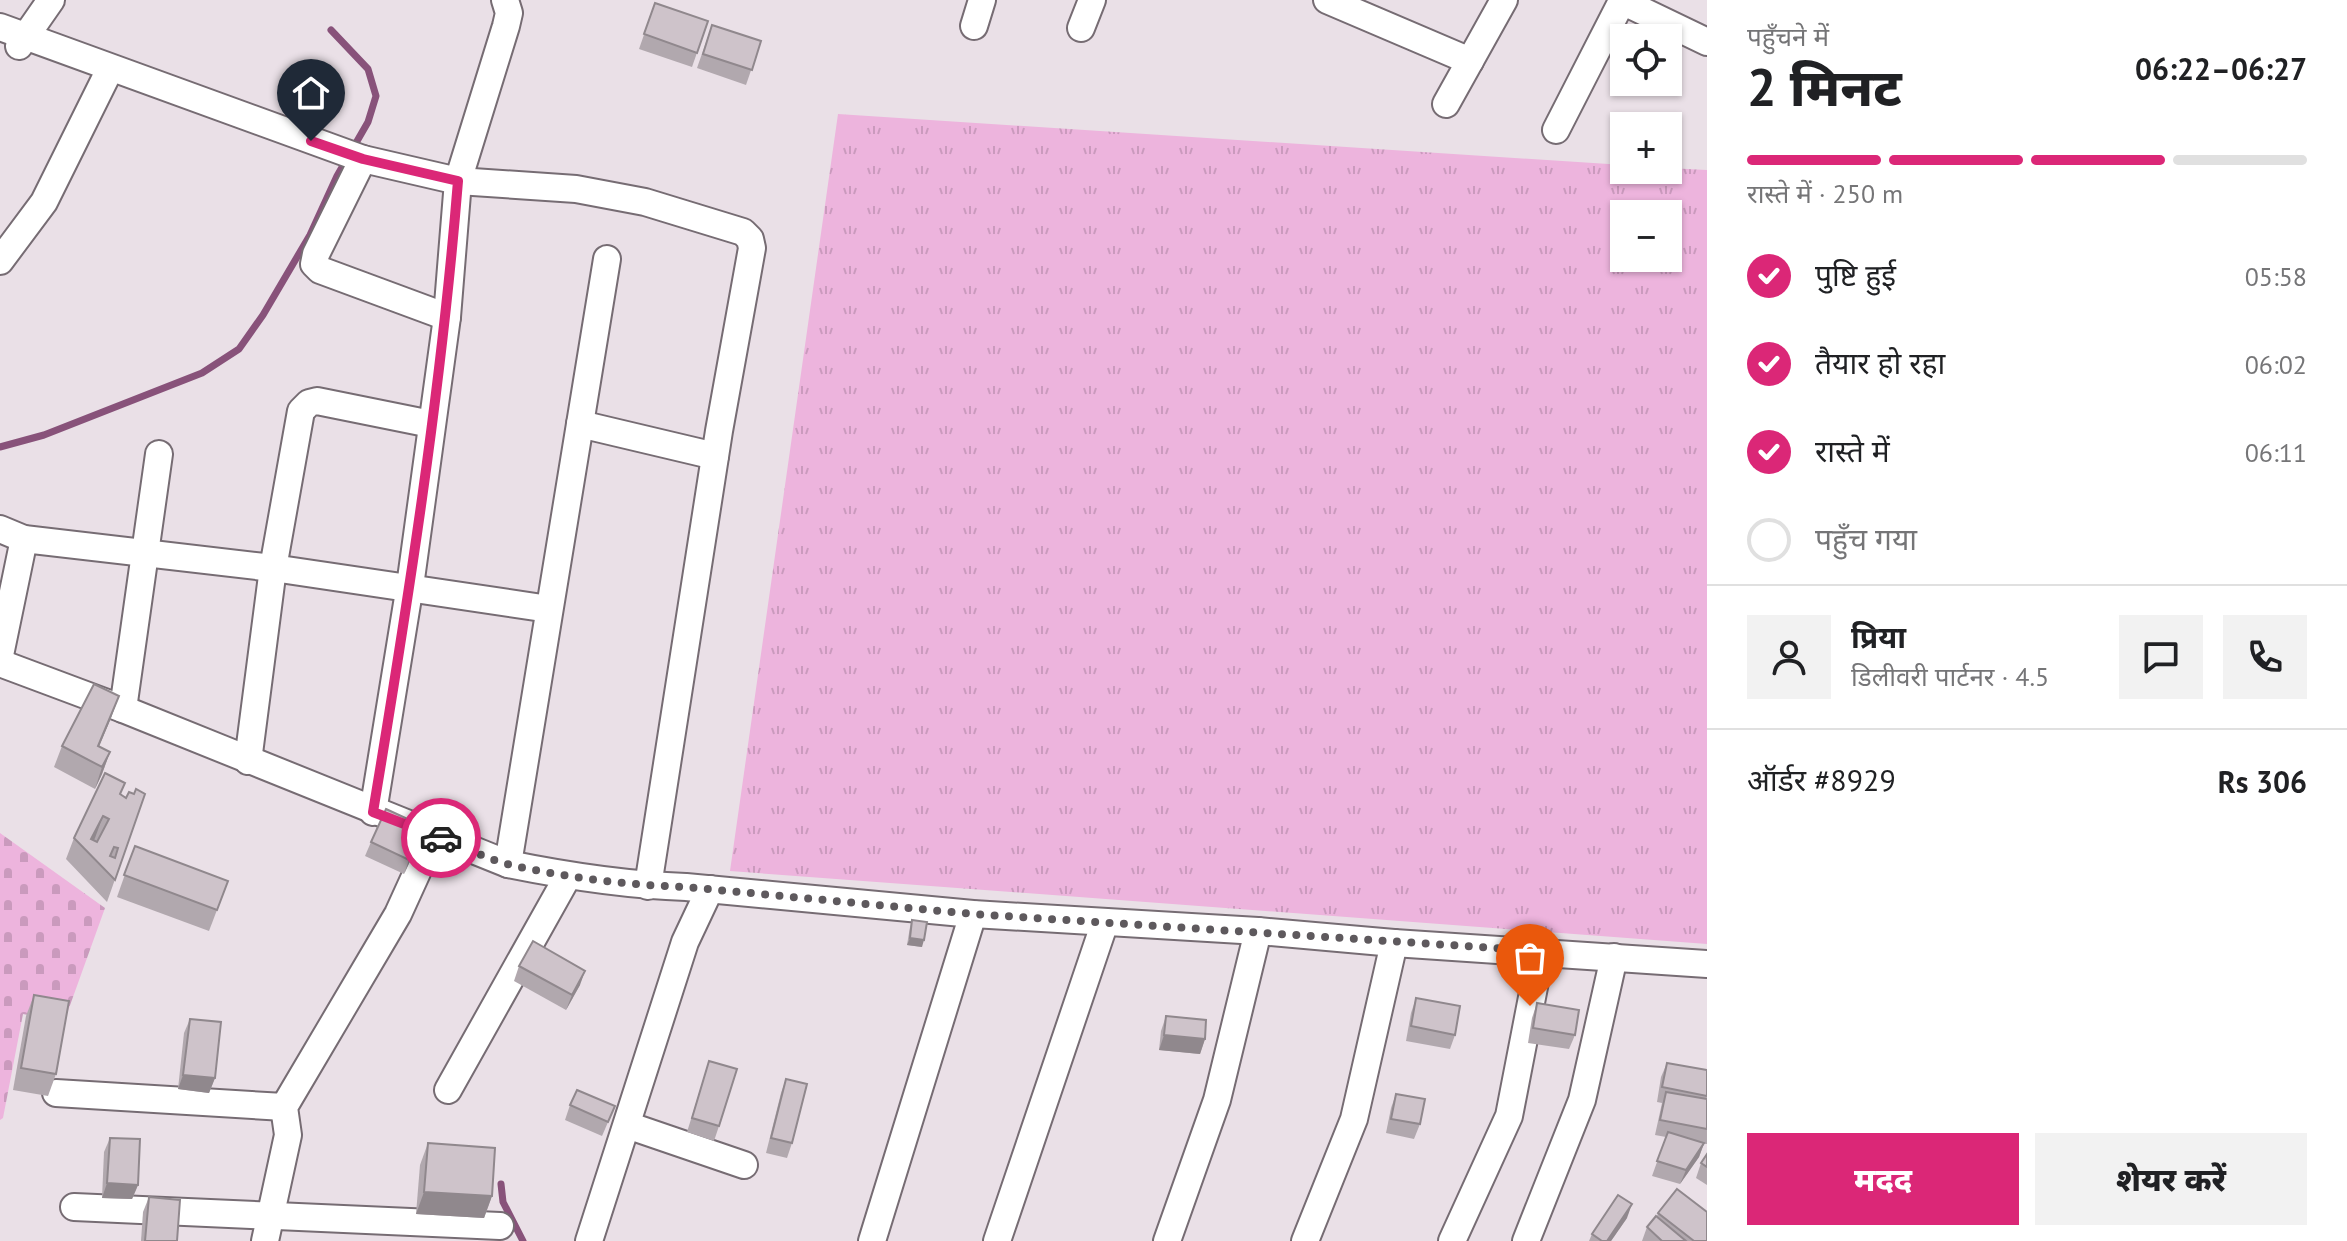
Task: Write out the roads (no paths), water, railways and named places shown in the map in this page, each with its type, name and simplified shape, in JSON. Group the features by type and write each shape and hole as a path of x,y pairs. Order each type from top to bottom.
{"street":[{"path":"24,41 51,0"},
{"path":"373,812 410,589 447,317 458,181 506,26 509,13 505,0"},
{"path":"974,26 982,0"},
{"path":"1081,28 1092,0"},
{"path":"1327,0 1470,61"},
{"path":"1446,104 1504,0"},
{"path":"1556,130 1622,1 1707,42"},
{"path":"0,27 24,41 355,156 458,181 576,189 614,195 723,224 743,232 750,239 752,248 715,456 648,886"},
{"path":"0,261 44,202 110,69"},
{"path":"355,156 314,264 320,270 447,317"},
{"path":"508,864 607,259"},
{"path":"248,761 273,568 299,416 305,407 317,401 431,424"},
{"path":"580,424 715,456"},
{"path":"123,709 159,454"},
{"path":"0,655 12,534 273,568 549,609"},
{"path":"0,663 123,709 508,864 568,876 648,886 973,914 1258,931 1707,964"},
{"path":"269,1228 288,1135 284,1107 398,914 434,835"},
{"path":"448,1090 568,876"},
{"path":"589,1241 685,942 710,889"},
{"path":"872,1241 973,914"},
{"path":"997,1241 1105,922"},
{"path":"1167,1241 1217,1100 1258,931"},
{"path":"1305,1241 1354,1119 1394,943"},
{"path":"1452,1241 1509,1116 1541,951"},
{"path":"1526,1241 1582,1100 1614,957"},
{"path":"56,1093 284,1107"},
{"path":"627,1125 744,1165"},
{"path":"74,1207 269,1228 500,1226"}],"waterway":[{"path":"0,447 44,435 202,373 239,349 310,235 337,176 368,122 376,96 368,69 331,30"},
{"path":"501,1184 503,1202 523,1241"}]}
